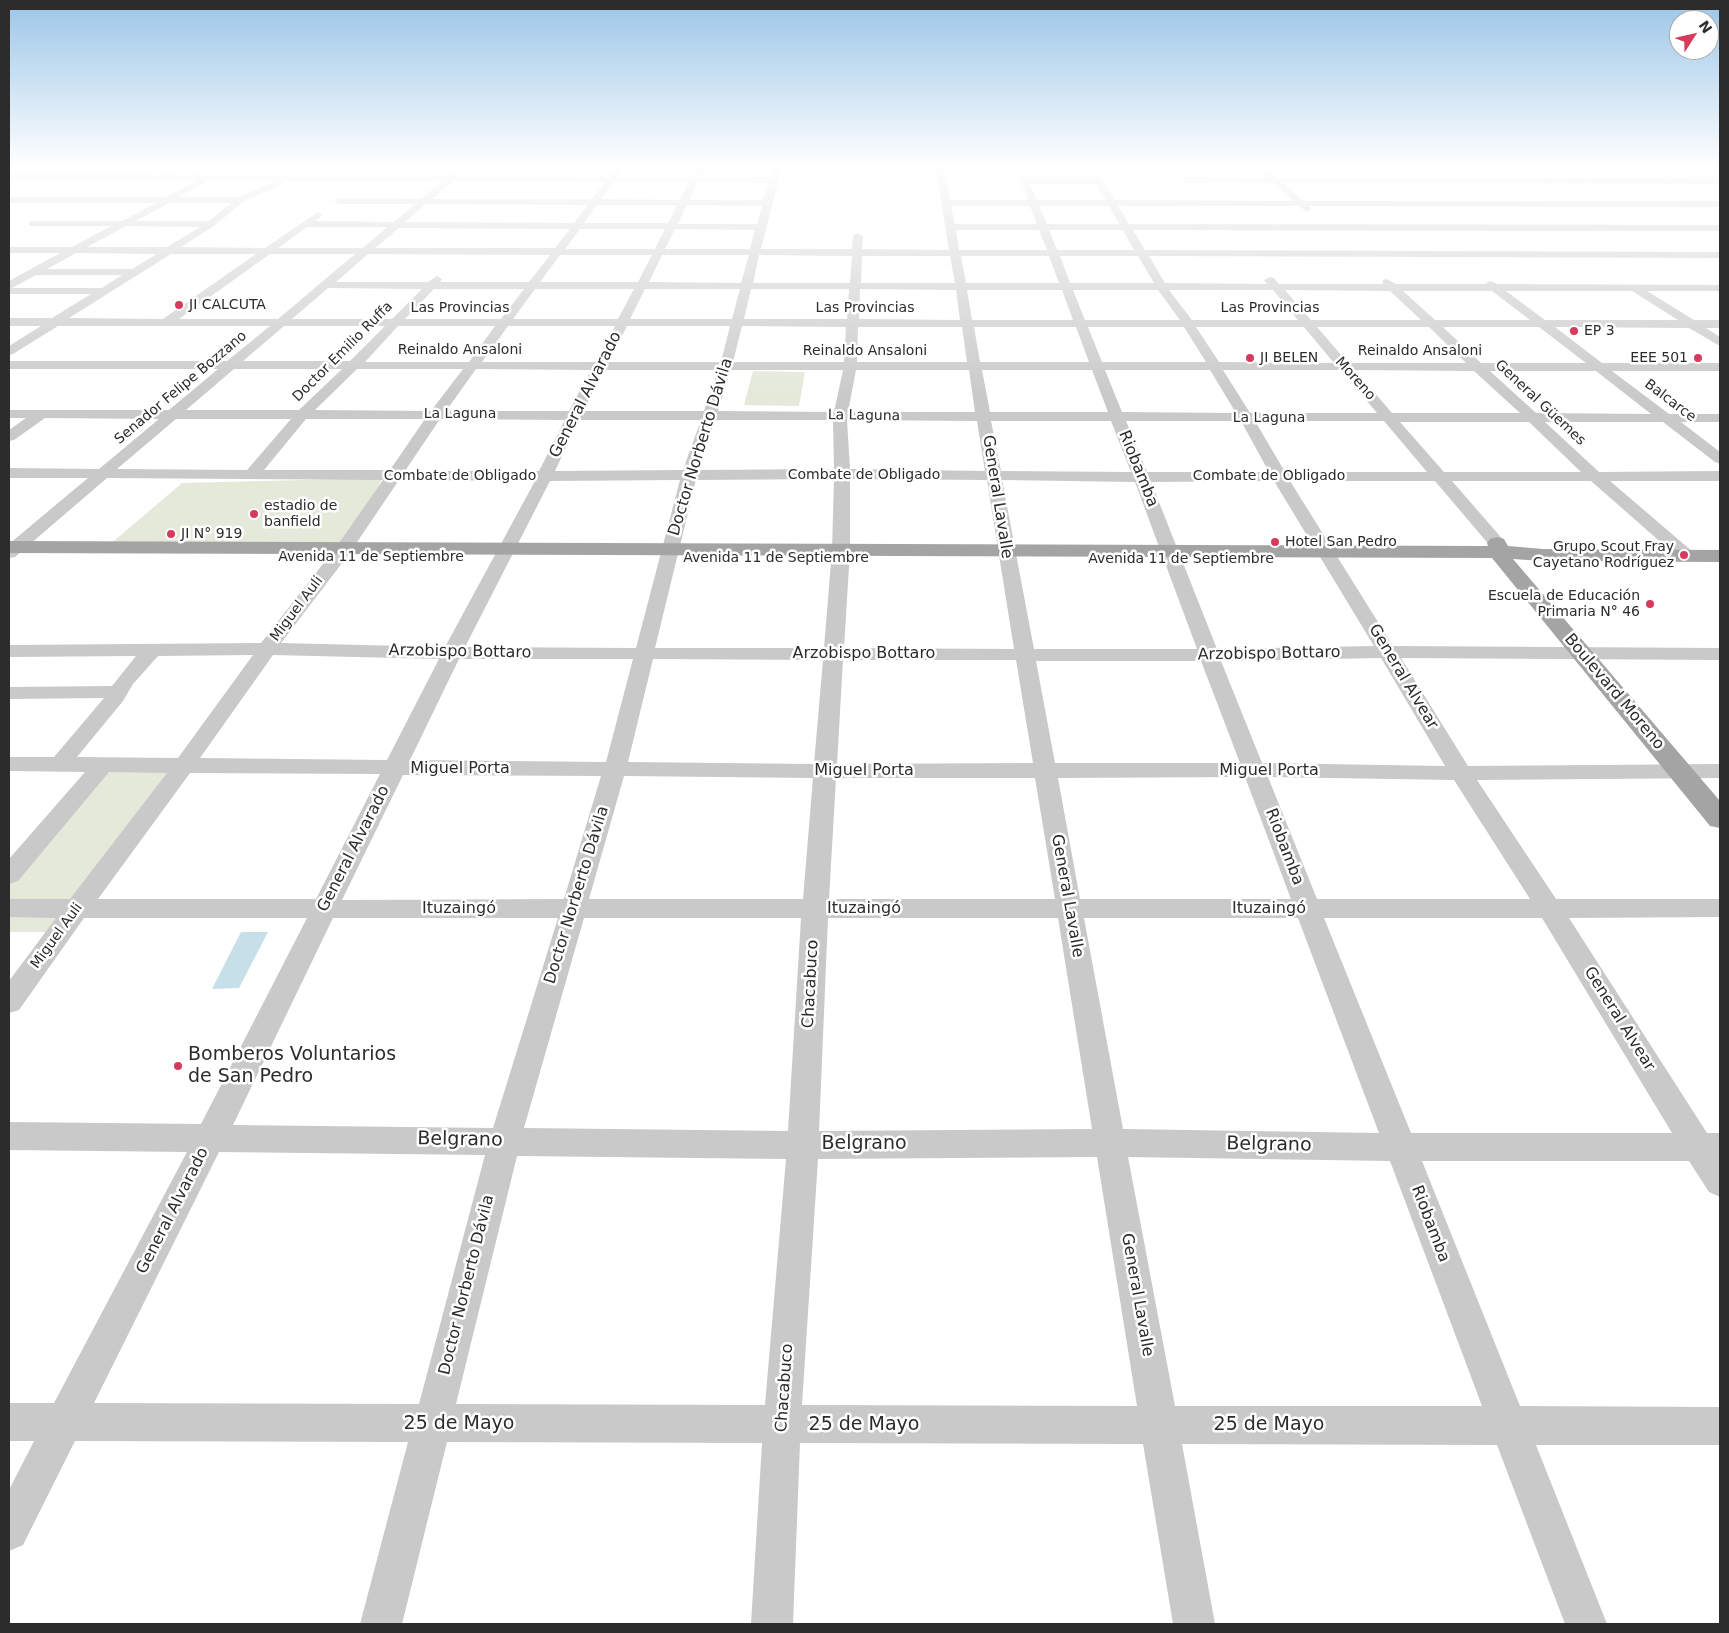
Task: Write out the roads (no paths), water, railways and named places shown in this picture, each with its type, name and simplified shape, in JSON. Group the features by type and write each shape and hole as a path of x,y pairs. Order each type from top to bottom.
{"main road":[{"name":"Avenida 11 de Septiembre","path":"10,551 1330,556 1513,553 1720,556"},
{"name":"Boulevard Moreno","path":"1513,553 1593,654 1720,790"},
{"name":"Boulevard Moreno","path":"1702,772 1720,819"}],"street":[{"path":"9,285 84,244"},
{"path":"9,351 181,244"},
{"path":"166,322 276,244"},
{"name":"Senador Felipe Bozzano","path":"10,551 373,244"},
{"name":"Doctor Emilio Ruffa","path":"251,475 303,414 354,365 471,244"},
{"name":"Miguel Auli","path":"9,1002 185,764 267,649 340,553 436,414 564,244"},
{"name":"General Alvarado","path":"9,1531 211,1137 502,554 545,476 662,244"},
{"name":"Doctor Norberto Dávila","path":"381,1624 504,1141 615,769 689,475 726,366 757,244"},
{"name":"General Lavalle","path":"953,244 1194,1624"},
{"name":"Riobamba","path":"1049,244 1173,555 1209,655 1586,1624"},
{"name":"General Alvear","path":"1136,244 1162,288 1188,323 1389,652 1460,773 1710,1147 1720,1182"},
{"name":"Moreno","path":"1239,244 1439,475 1513,553"},
{"name":"General Güemes","path":"1345,244 1596,476 1687,556"},
{"path":"1438,244 1466,266"},
{"path":"1564,244 1597,264"},
{"path":"9,250 755,254 858,245 955,254 1720,255"},
{"name":"Chacabuco","path":"772,1624 782,1424 803,1144 815,909 841,554 842,474 840,415 850,366 858,245"},
{"path":"1642,246 1675,265"},
{"path":"9,272 137,272"},
{"name":"Balcarce","path":"1480,276 1720,459"},
{"path":"1619,278 1720,342"},
{"path":"1700,278 1719,289"},
{"path":"326,286 746,288 1633,287 1719,289"},
{"path":"9,291 106,291"},
{"path":"9,297 95,298"},
{"name":"Las Provincias","path":"9,322 1720,324"},
{"name":"Reinaldo Ansaloni","path":"9,365 1720,367"},
{"name":"La Laguna","path":"9,414 1720,418"},
{"path":"9,437 42,414"},
{"name":"Combate de Obligado","path":"9,474 545,476 842,474 1141,477 1720,476"},
{"name":"Arzobispo Bottaro","path":"9,651 267,649 452,653 1025,655 1209,655 1389,652 1720,654"},
{"path":"60,764 119,692 124,682 152,651"},
{"path":"9,693 119,692"},
{"name":"Miguel Porta","path":"9,764 185,764 396,769 824,771 1254,770 1460,773 1702,772"},
{"path":"9,875 104,764"},
{"name":"Ituzaingó","path":"9,908 323,910 1720,908"},
{"name":"Belgrano","path":"9,1136 803,1144 1110,1143 1710,1147"},
{"name":"25 de Mayo","path":"9,1422 1720,1426"}],"water":[{"path":"241,932 268,932 239,988 212,989"}],"place":[{"name":"JI CALCUTA","path":"179,305"},
{"name":"EP 3","path":"1574,331"},
{"name":"JI BELEN","path":"1250,358"},
{"name":"EEE 501","path":"1698,358"},
{"name":"estadio de banfield","path":"254,514"},
{"name":"JI N° 919","path":"171,534"},
{"name":"Hotel San Pedro","path":"1275,542"},
{"name":"Grupo Scout Fray Cayetano Rodríguez","path":"1684,555"},
{"name":"Escuela de Educación Primaria N° 46","path":"1650,604"},
{"name":"Bomberos Voluntarios de San Pedro","path":"178,1066"}]}
